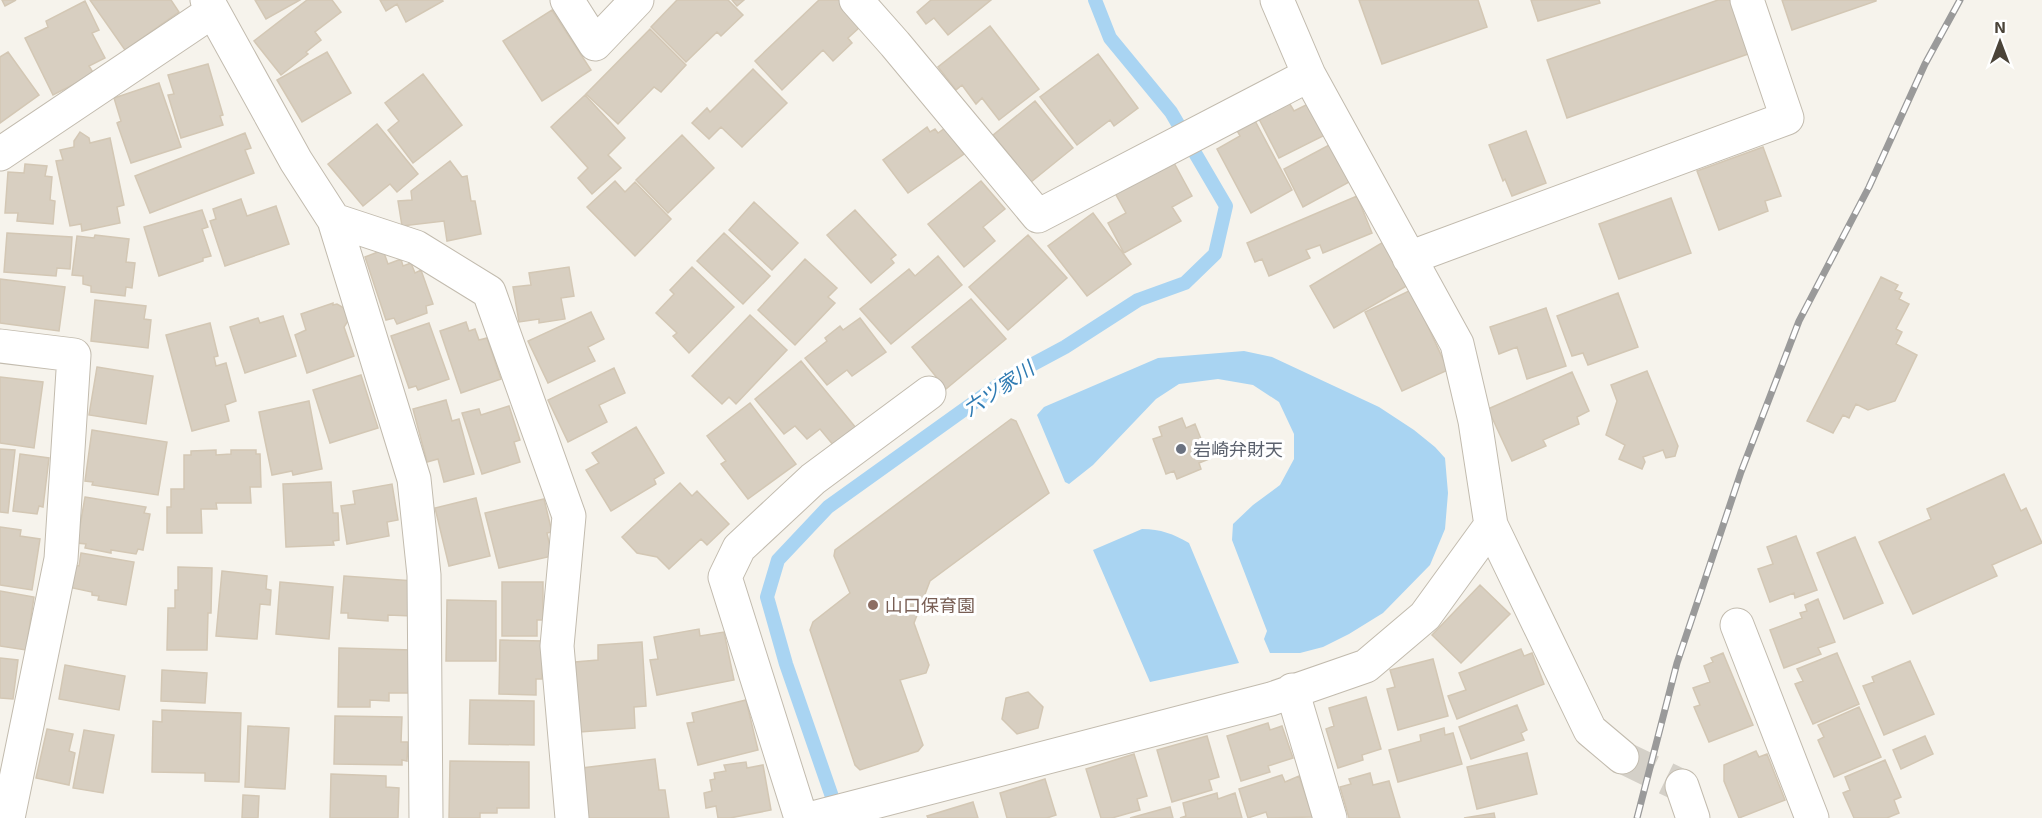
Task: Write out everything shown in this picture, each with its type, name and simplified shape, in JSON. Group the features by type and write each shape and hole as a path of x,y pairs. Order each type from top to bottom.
{"street":[{"path":"567,0 595,44 637,0"},
{"path":"856,0 1038,216 1309,75"},
{"path":"1276,0 1309,75 1457,344 1475,422 1491,525 1590,730 1622,757"},
{"path":"1409,258 1787,118 1747,0"},
{"path":"0,153 210,5 296,161 334,220 414,479 424,575 426,818"},
{"path":"334,220 416,247 489,292 569,516 557,646 572,818"},
{"path":"0,346 74,355 61,559 8,818"},
{"path":"801,818 725,577 739,548 813,478 928,393"},
{"path":"813,818 869,809 1271,699 1366,666 1425,616 1491,525"},
{"path":"1737,625 1812,818"},
{"path":"1292,690 1330,818"},
{"path":"1682,786 1693,818"}],"water":[{"path":"1244,351 1272,357 1379,407 1414,430 1445,458 1448,493 1445,529 1430,565 1383,613 1323,647 1300,653 1270,653 1264,639 1267,631 1232,540 1233,524 1253,505 1280,485 1294,459 1294,434 1279,402 1253,385 1218,379 1179,384 1156,399 1093,465 1069,484 1065,482 1037,415 1044,407 1158,358"},
{"path":"1142,529 1167,533 1189,543 1239,663 1150,682 1093,550"}],"building":[{"path":"2,0 16,0 5,6"},
{"path":"90,0 171,0 179,12 125,50"},
{"path":"255,0 300,0 266,19"},
{"path":"307,0 332,0 341,12 315,32 321,40 306,52 308,54 281,75 254,41"},
{"path":"380,0 443,1 406,22 397,4 386,11"},
{"path":"677,0 728,0 743,15 721,36 717,32 686,62 651,27"},
{"path":"732,0 744,0 737,6"},
{"path":"819,0 840,0 846,7 843,10 860,27 848,38 852,43 833,61 823,50 782,90 755,61"},
{"path":"931,0 991,0 948,35 934,18 926,24 917,12"},
{"path":"1359,0 1478,0 1487,27 1382,64"},
{"path":"1531,0 1599,0 1600,3 1538,21"},
{"path":"1718,0 1733,0 1751,53 1567,118 1547,60"},
{"path":"1782,0 1876,0 1876,1 1792,30"},
{"path":"85,1 99,30 92,33 105,58 89,66 94,74 53,95 25,38 48,27 46,21"},
{"path":"552,10 591,70 542,101 503,41"},
{"path":"990,26 1039,89 999,120 982,98 976,104 962,85 956,90 938,67"},
{"path":"650,29 686,65 661,92 654,87 618,124 586,94"},
{"path":"8,52 39,95 0,123 0,57"},
{"path":"327,52 351,93 302,122 277,80"},
{"path":"1098,54 1138,108 1114,126 1110,120 1077,145 1040,97"},
{"path":"208,64 223,115 220,116 223,125 181,138 168,95 174,94 168,75"},
{"path":"753,69 787,103 742,147 721,127 709,139 692,123 707,108 710,112"},
{"path":"423,74 462,125 413,163 388,130 399,121 385,103"},
{"path":"159,83 181,147 131,163 117,123 121,121 114,98"},
{"path":"585,95 625,138 608,155 621,168 592,194 578,178 588,168 551,127"},
{"path":"1035,101 1073,148 1031,182 993,135"},
{"path":"1288,101 1294,111 1308,104 1325,135 1279,158 1258,117"},
{"path":"1253,117 1292,190 1251,213 1217,149 1240,136 1235,127"},
{"path":"377,124 418,174 397,192 390,184 363,206 328,164"},
{"path":"927,127 930,132 935,129 938,133 945,128 964,154 908,193 883,160"},
{"path":"1526,131 1546,183 1512,196 1505,179 1503,181 1489,145"},
{"path":"80,132 89,138 90,143 110,138 124,205 117,207 120,223 82,231 81,224 70,226 56,161 63,160 60,150 74,147 74,141"},
{"path":"245,133 251,148 245,150 254,173 150,213 135,176"},
{"path":"682,135 714,168 668,213 636,180"},
{"path":"1331,144 1351,181 1303,207 1284,169"},
{"path":"1763,147 1781,196 1765,201 1768,211 1719,230 1697,171"},
{"path":"450,161 462,177 467,176 471,201 475,201 481,234 447,241 444,221 402,226 398,201 412,200 411,191"},
{"path":"1173,161 1192,196 1172,207 1181,221 1124,253 1108,223 1126,213 1115,193"},
{"path":"25,164 47,166 45,176 52,177 50,200 55,201 53,224 17,221 18,213 5,213 8,172 24,173"},
{"path":"615,181 625,192 635,182 671,219 635,256 587,207"},
{"path":"981,181 1005,209 983,227 995,241 964,267 928,224"},
{"path":"1357,196 1372,233 1323,253 1320,245 1306,250 1310,258 1269,276 1262,259 1255,262 1247,243"},
{"path":"1671,198 1691,253 1619,279 1599,224"},
{"path":"241,199 247,216 276,206 289,244 225,266 210,221 216,219 213,209"},
{"path":"754,202 798,243 772,270 729,230"},
{"path":"202,210 208,227 202,229 211,256 159,276 144,227"},
{"path":"855,210 896,255 891,259 894,263 871,283 827,235"},
{"path":"1093,213 1131,264 1087,296 1048,246"},
{"path":"7,233 72,237 70,269 57,268 56,276 4,272"},
{"path":"724,233 770,276 743,304 697,261"},
{"path":"95,235 129,239 126,262 135,263 132,288 126,287 125,296 91,292 91,286 83,284 83,276 72,275 77,236 94,238"},
{"path":"1028,235 1067,278 1008,330 969,287"},
{"path":"1385,241 1410,284 1334,328 1310,286"},
{"path":"383,250 388,264 401,259 403,266 411,263 415,273 421,270 433,304 426,306 427,313 397,324 394,318 386,320 365,257"},
{"path":"938,256 962,285 891,344 860,309 909,269 915,276"},
{"path":"805,259 837,288 828,297 835,303 795,345 758,310"},
{"path":"569,267 574,296 561,298 565,319 539,323 539,319 519,322 513,287 531,285 529,273"},
{"path":"692,267 734,307 689,353 673,336 677,333 656,313 674,294 670,290"},
{"path":"1881,277 1898,285 1895,290 1902,293 1899,299 1909,304 1896,329 1902,332 1896,344 1917,355 1895,401 1868,410 1856,404 1849,418 1843,415 1833,433 1807,421"},
{"path":"0,279 65,287 59,331 0,323"},
{"path":"1411,290 1448,370 1402,391 1365,312"},
{"path":"1618,293 1638,347 1588,365 1583,353 1572,356 1557,316"},
{"path":"971,299 1006,339 946,389 912,347"},
{"path":"95,300 146,306 144,319 151,320 148,348 91,341"},
{"path":"333,303 333,305 337,304 344,308 348,321 344,327 354,356 307,373 295,335 306,330 301,314"},
{"path":"1546,308 1566,366 1527,379 1517,347 1499,354 1490,327"},
{"path":"591,312 604,339 588,347 595,361 548,383 528,341"},
{"path":"750,315 787,350 736,404 729,397 722,404 692,376"},
{"path":"283,316 296,356 245,373 230,327 258,318 260,323"},
{"path":"860,318 886,352 852,376 847,370 827,385 805,358 827,341 825,338 840,326 843,330"},
{"path":"466,322 469,331 475,329 479,340 487,338 501,379 461,393 440,331"},
{"path":"210,323 218,356 214,357 216,366 226,363 236,401 225,405 229,421 192,431 166,335"},
{"path":"429,323 449,379 418,390 416,386 409,388 391,336"},
{"path":"801,361 856,428 834,446 820,429 807,439 795,426 784,434 755,399"},
{"path":"97,367 153,376 146,424 89,415"},
{"path":"614,368 625,393 599,405 607,422 568,442 548,400"},
{"path":"1647,371 1678,446 1675,456 1666,458 1663,450 1643,457 1645,462 1642,469 1619,459 1625,445 1606,435 1617,401 1611,385"},
{"path":"1572,372 1589,411 1577,417 1579,424 1543,440 1546,446 1512,461 1488,409"},
{"path":"361,375 378,428 330,443 313,390"},
{"path":"0,377 43,382 34,448 0,443"},
{"path":"446,400 452,421 459,419 474,474 444,482 438,459 427,462 413,409"},
{"path":"309,401 322,469 293,475 292,471 272,475 259,412"},
{"path":"750,403 796,464 748,499 721,464 726,461 707,436"},
{"path":"509,406 520,440 514,442 520,462 482,474 462,413 479,409 481,415"},
{"name":"岩崎弁財天","path":"1182,418 1186,428 1195,424 1209,459 1199,463 1201,469 1177,479 1174,471 1166,474 1153,439 1162,436 1159,427"},
{"path":"1011,419 1016,421 1049,493 930,581 914,623 929,665 926,673 900,680 923,745 918,751 860,770 855,765 810,630 813,622 850,593 834,556 835,550"},
{"path":"636,427 664,473 654,479 656,484 611,511 586,470 599,463 592,453"},
{"path":"92,430 167,442 158,495 92,485 93,482 85,481"},
{"path":"0,449 15,450 8,513 0,512"},
{"path":"216,450 216,455 231,454 231,450 256,450 256,454 260,454 261,487 250,487 251,503 216,503 217,509 201,509 202,533 167,533 167,507 171,507 171,489 184,489 184,455 191,455 191,451"},
{"path":"20,454 49,458 43,507 39,506 37,514 13,511"},
{"path":"2004,474 2021,511 2026,508 2042,543 1992,565 1997,576 1913,614 1879,542 1931,519 1927,509"},
{"path":"331,482 333,513 338,513 339,540 333,541 334,545 286,547 283,484"},
{"path":"680,483 692,496 697,491 729,524 707,545 701,539 669,569 657,557 637,553 622,537"},
{"path":"392,484 398,520 387,522 389,536 347,544 341,506 355,504 353,491"},
{"path":"85,497 146,507 144,513 150,514 143,550 138,549 136,554 111,550 111,553 85,548 86,544 77,543"},
{"path":"476,498 490,556 449,566 435,508"},
{"path":"544,499 552,532 547,533 552,556 499,568 485,513"},
{"path":"0,527 21,530 20,536 40,539 32,590 0,585"},
{"path":"1796,536 1817,590 1795,598 1794,593 1770,602 1758,569 1773,564 1767,547"},
{"path":"1855,537 1883,603 1844,619 1817,553"},
{"path":"81,553 134,562 126,605 98,600 99,596 92,595 92,592 68,587 72,565 79,566"},
{"path":"178,567 212,568 207,650 167,650 168,608 175,608"},
{"path":"222,571 267,576 266,589 271,590 270,605 260,604 257,639 216,636"},
{"path":"344,576 414,581 412,616 388,615 388,621 348,618 348,613 341,613"},
{"path":"280,582 333,587 329,639 276,634"},
{"path":"502,582 543,582 543,620 537,620 537,636 502,636"},
{"path":"1480,585 1510,614 1461,663 1432,635"},
{"path":"0,591 34,597 26,650 0,646"},
{"path":"1818,599 1835,642 1818,648 1821,654 1784,668 1770,630 1802,618 1800,613 1807,611 1805,605"},
{"path":"447,600 496,601 496,661 446,661"},
{"path":"699,629 700,636 724,632 734,680 657,695 650,660 658,659 654,637"},
{"path":"500,640 543,641 542,679 536,679 536,695 499,694"},
{"path":"642,642 646,706 634,707 635,728 580,732 575,662 598,660 598,645"},
{"path":"339,648 412,650 411,693 389,693 389,701 370,700 370,707 338,707"},
{"path":"1521,649 1524,656 1532,653 1544,684 1457,719 1448,696 1466,690 1459,673"},
{"path":"1723,653 1753,725 1709,742 1694,707 1700,705 1693,688 1710,682 1704,666 1713,662 1711,658"},
{"path":"1837,653 1859,704 1813,724 1795,684 1803,681 1797,669"},
{"path":"0,658 18,660 13,699 0,698"},
{"path":"1433,659 1448,716 1398,730 1387,689 1395,687 1390,670"},
{"path":"1910,661 1934,714 1884,735 1863,686 1874,682 1872,677"},
{"path":"65,665 125,676 119,710 59,699"},
{"path":"162,670 207,673 205,703 161,701"},
{"path":"1028,692 1043,707 1038,728 1017,734 1002,719 1006,698"},
{"path":"1366,697 1381,749 1362,755 1363,760 1338,768 1326,729 1334,726 1329,708"},
{"path":"470,700 534,701 534,745 469,744"},
{"path":"746,700 758,750 698,765 687,723 694,722 692,713"},
{"path":"1517,705 1527,730 1521,733 1524,740 1471,759 1459,727"},
{"path":"1859,707 1881,757 1834,777 1818,740 1824,737 1818,725"},
{"path":"162,710 241,713 239,782 205,781 205,773 152,772 153,721 162,722"},
{"path":"335,716 402,717 401,742 408,742 407,761 402,760 402,765 334,764"},
{"path":"1268,723 1270,730 1282,726 1293,758 1268,766 1270,772 1241,781 1227,736"},
{"path":"248,726 289,728 285,789 245,787"},
{"path":"1444,728 1445,735 1453,733 1462,764 1398,782 1389,750 1421,741 1420,735"},
{"path":"47,729 73,734 69,751 75,753 69,785 36,778"},
{"path":"84,730 114,735 103,793 73,788"},
{"path":"1207,736 1219,777 1209,780 1212,790 1172,802 1157,750"},
{"path":"1925,736 1933,754 1901,769 1893,750"},
{"path":"1756,751 1759,757 1767,754 1785,800 1739,818 1724,781 1724,765"},
{"path":"1527,753 1537,794 1477,809 1467,767"},
{"path":"1134,754 1147,796 1137,799 1140,810 1112,818 1101,818 1086,769"},
{"path":"655,759 659,790 665,790 669,818 588,818 582,768"},
{"path":"1885,760 1901,797 1894,800 1899,813 1887,818 1854,818 1843,793 1850,790 1845,777"},
{"path":"450,761 529,762 529,808 497,808 497,813 480,813 480,818 449,818"},
{"path":"746,762 747,768 763,765 771,810 718,818 716,806 706,808 704,793 712,791 710,780 715,779 714,773 726,771 724,765"},
{"path":"1370,773 1373,785 1389,781 1400,818 1349,818 1340,787 1351,784 1349,779"},
{"path":"331,774 386,776 386,787 399,788 398,818 330,818"},
{"path":"1282,775 1285,782 1299,776 1313,817 1268,818 1266,812 1248,818 1239,789"},
{"path":"1045,779 1056,815 1047,818 1007,818 1000,793"},
{"path":"1217,793 1218,799 1235,793 1242,818 1180,818 1186,816 1183,803"},
{"path":"243,795 259,796 258,818 242,818"},
{"path":"973,802 978,818 928,818 927,816"},
{"path":"1170,807 1173,818 1130,818"},
{"path":"1494,813 1495,818 1464,818"}],"waterway":[{"name":"六ツ家川","path":"838,814 786,664 767,597 778,560 828,507 1011,376 1065,347 1138,300 1185,283 1215,254 1226,206 1171,112 1110,38 1095,0"}],"tunnel":[{"path":"1622,757 1682,786"}],"railway":[{"path":"1637,818 1677,663 1741,472 1799,321 1869,187 1925,64 1960,0"}],"place":[{"name":"岩崎弁財天","path":"1181,449"},
{"name":"山口保育園","path":"873,605"}]}
